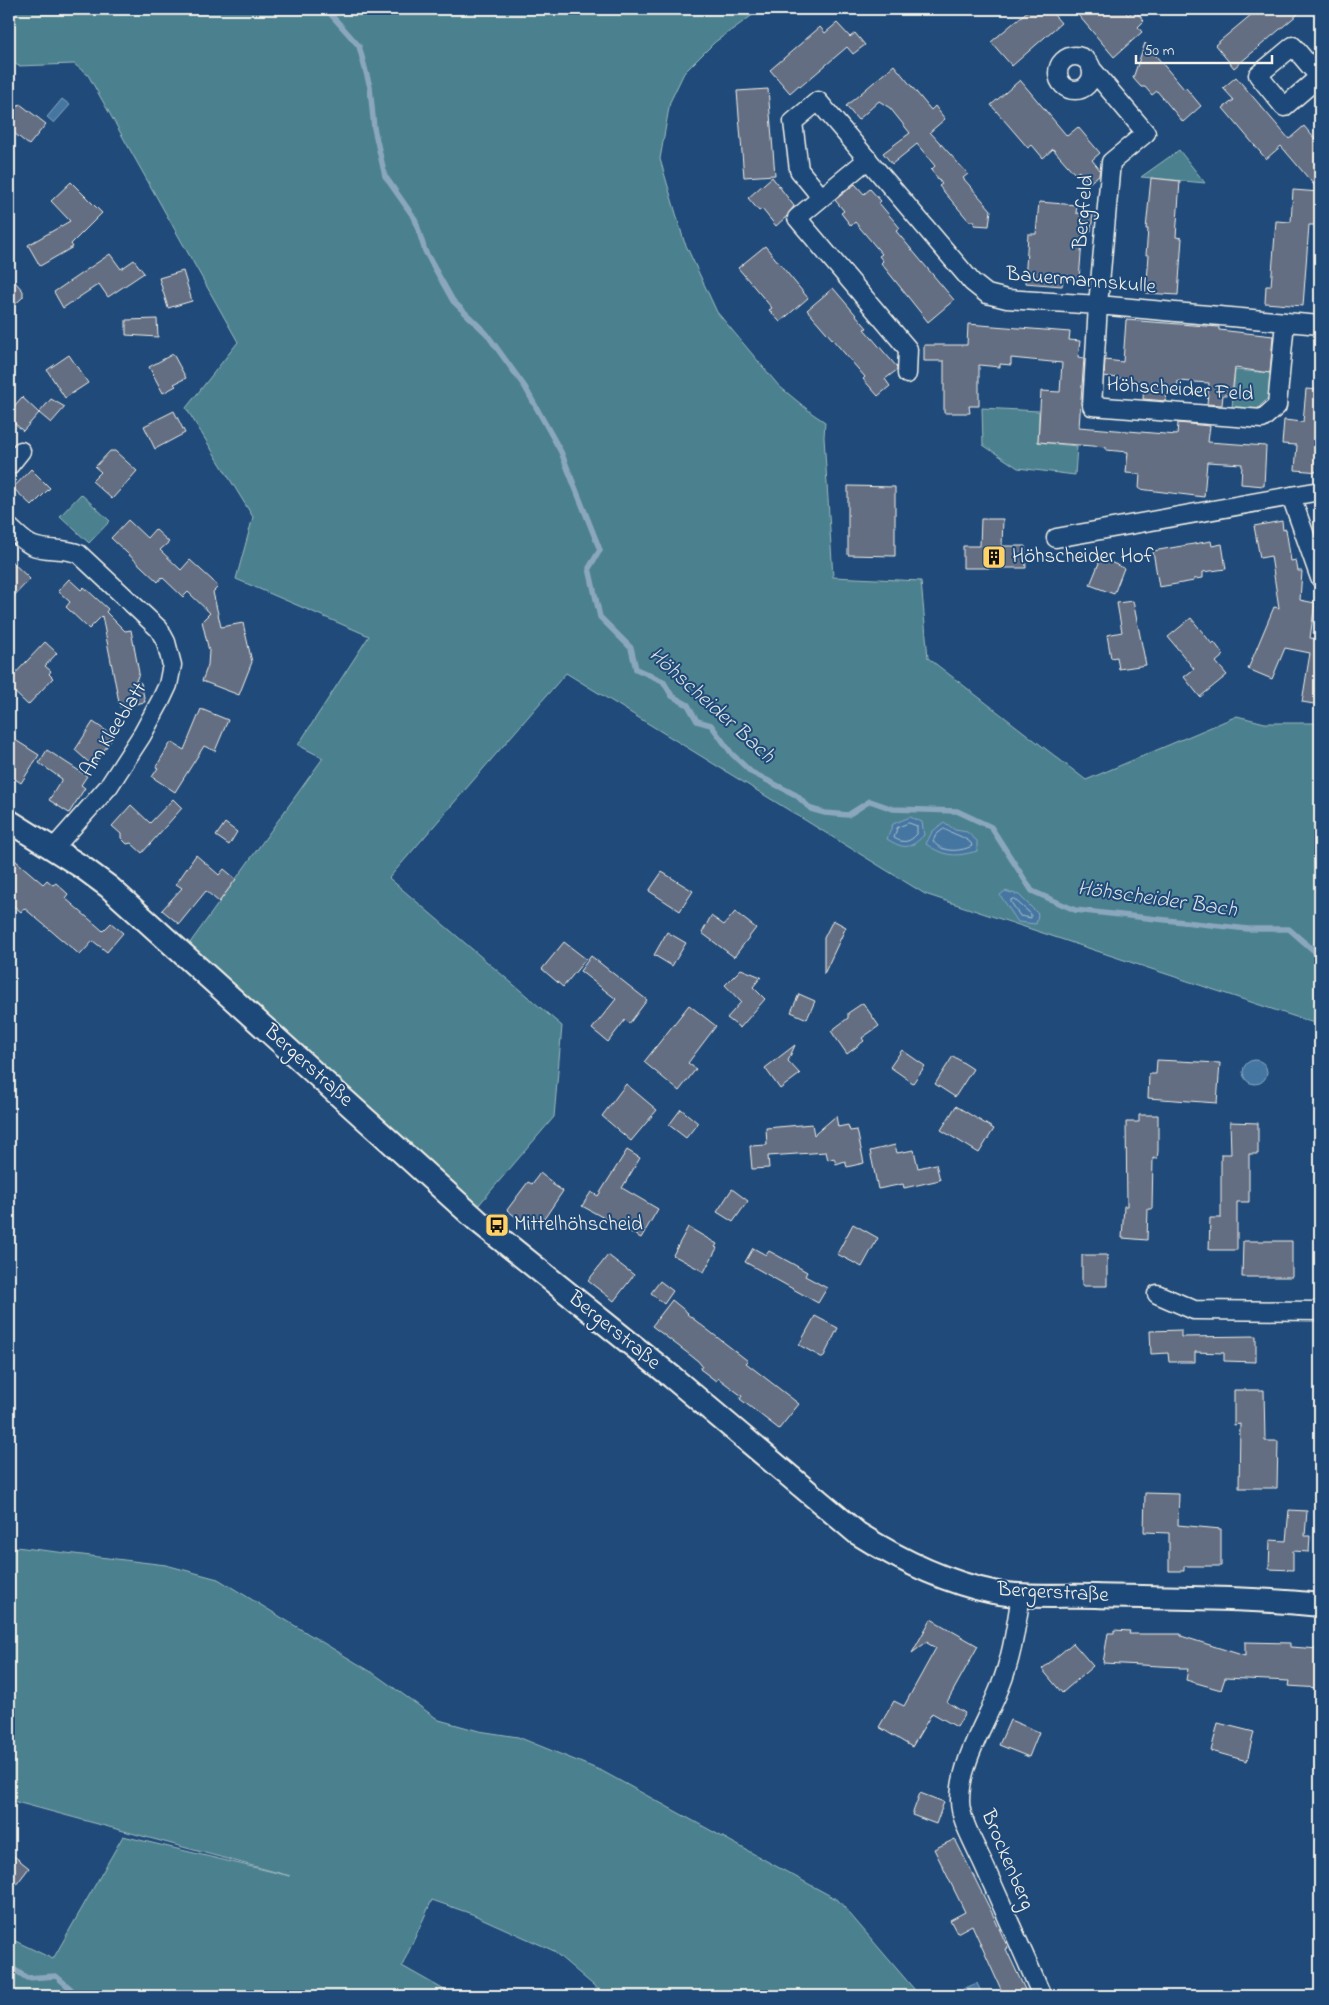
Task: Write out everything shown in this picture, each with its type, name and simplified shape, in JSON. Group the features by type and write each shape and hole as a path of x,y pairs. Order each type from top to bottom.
{"street":[{"name":"Bergfeld","path":"1090,68 1146,133 1112,162 1098,305"},
{"name":"Bauermannskulle","path":"821,197 799,170 794,122 818,101 972,282 987,294 1007,299 1098,305 1320,325"},
{"path":"868,159 797,218 908,349 907,374"},
{"name":"Höhscheider Feld","path":"1098,305 1092,406 1102,407 1262,419 1277,406 1285,322"},
{"path":"9,466 21,451"},
{"path":"1056,538 1320,491"},
{"path":"1291,496 1320,578"},
{"name":"Am Kleeblatt","path":"9,527 27,543 34,546 70,550 79,554 159,630 166,642 172,664 168,685 142,735 109,786 53,848"},
{"name":"Bergerstraße","path":"9,821 82,867 109,887 478,1221 672,1378 857,1533 888,1551 939,1575 978,1588 1021,1595 1155,1597 1320,1604"},
{"path":"1156,1294 1194,1310 1320,1311"},
{"name":"Brockenberg","path":"1021,1595 1010,1659 1000,1688 970,1756 960,1791 960,1803 971,1835 1042,1996"}],"green space":[{"path":"9,9 761,9 715,42 684,73 670,102 660,159 684,241 717,312 779,386 825,422 824,437 833,577 921,581 928,658 1086,780 1237,716 1265,723 1320,723 1320,1025 925,894 566,673 389,878 562,1026 554,1117 477,1207 187,947 323,758 298,745 369,636 236,579 253,517 186,408 238,342 88,75 74,64 18,66 9,58"},
{"path":"1179,150 1205,183 1141,177"},
{"path":"1235,370 1273,373 1270,396 1256,410 1232,408"},
{"path":"982,408 1039,411 1038,442 1077,446 1075,475 1018,468 983,445"},
{"path":"81,494 110,521 89,543 60,516"},
{"path":"16,1547 166,1565 218,1579 373,1673 439,1720 479,1731 518,1737 602,1771 838,1900 920,1996 606,1996 552,1950 472,1914 432,1900 402,1966 455,1996 9,1996 9,1938 53,1959 123,1836 290,1876 9,1800 9,1553"}],"water":[{"path":"62,99 70,105 54,123 47,117"},
{"path":"910,817 922,822 924,835 914,843 906,846 898,845 887,839 893,824"},
{"path":"944,822 955,830 967,832 977,841 977,851 951,855 945,854 926,844 932,832"},
{"path":"1005,891 1019,895 1038,914 1036,924 1018,922 1000,895"},
{"path":"1255,1060 1260,1061 1266,1067 1266,1077 1260,1083 1255,1084 1250,1083 1244,1077 1243,1072 1244,1067 1250,1061"},
{"path":"977,1983 983,1996 967,1996 963,1989"}],"building":[{"path":"1030,9 1049,9 1061,23 1012,66 991,42"},
{"path":"1073,9 1123,9 1128,15 1135,10 1144,21 1138,27 1142,32 1114,57"},
{"path":"1258,9 1304,9 1234,68 1215,45"},
{"path":"837,23 850,37 855,33 865,45 853,54 847,47 800,87 799,85 790,93 770,70 820,27 825,33"},
{"path":"1145,43 1201,106 1183,122 1157,91 1152,95 1133,78"},
{"path":"894,65 931,110 935,106 945,119 930,132 968,174 963,178 991,210 989,226 974,225 975,221 969,221 939,186 942,184 931,170 935,166 917,144 892,164 883,153 910,133 890,108 879,101 858,120 846,106"},
{"path":"1236,77 1289,139 1304,126 1320,145 1320,192 1281,146 1266,159 1223,108 1234,100 1223,88"},
{"path":"1020,80 1067,136 1078,127 1100,153 1092,160 1100,170 1099,175 1089,183 1079,171 1075,174 1053,149 1043,158 1032,145 1028,148 991,105"},
{"path":"768,89 775,175 744,177 737,91"},
{"path":"20,104 46,124 29,145 9,129 9,118"},
{"path":"772,177 794,206 776,226 762,209 759,211 748,198"},
{"path":"1151,178 1180,181 1176,237 1182,238 1178,295 1146,293 1149,255 1146,255 1148,229 1146,229"},
{"path":"71,182 102,213 71,244 73,247 40,266 28,245 70,221 51,201"},
{"path":"855,184 864,194 870,189 881,201 879,203 900,228 896,231 954,300 928,322 881,263 883,261 879,256 882,254 855,222 851,226 841,213 844,211 835,200"},
{"path":"1293,190 1320,192 1320,225 1309,225 1303,306 1265,303 1266,286 1271,286 1276,221 1291,222"},
{"path":"1039,202 1077,205 1076,213 1093,215 1091,231 1083,230 1079,279 1063,278 1062,286 1025,283 1028,234 1036,234"},
{"path":"765,246 808,298 780,322 769,310 772,308 738,268"},
{"path":"110,254 121,269 134,260 144,273 108,297 99,284 63,308 54,292"},
{"path":"183,271 192,301 168,308 159,278"},
{"path":"9,275 23,291 23,297 9,310"},
{"path":"833,288 867,328 864,329 897,367 897,370 885,379 890,386 878,396 863,379 865,377 807,310"},
{"path":"157,319 158,337 126,335 126,320"},
{"path":"1126,320 1219,327 1219,330 1273,336 1270,373 1235,368 1232,395 1223,395 1222,405 1207,404 1209,383 1178,381 1177,393 1167,392 1166,401 1143,399 1144,382 1104,376 1105,360 1123,362"},
{"path":"968,324 1070,332 1069,340 1080,341 1078,357 1084,358 1079,427 1177,435 1178,423 1210,426 1208,442 1266,446 1264,486 1241,484 1242,464 1207,462 1204,497 1139,489 1140,474 1126,473 1128,452 1106,450 1106,447 1038,442 1041,391 1060,392 1062,363 1011,358 1011,365 1000,364 1000,367 979,365 979,406 969,406 970,413 944,413 944,361 924,361 924,345 967,345"},
{"path":"173,354 186,378 174,384 176,386 163,393 149,367"},
{"path":"69,355 88,383 65,398 47,370"},
{"path":"1306,389 1320,390 1320,472 1295,470 1297,445 1282,444 1284,420 1303,422"},
{"path":"22,397 39,413 23,431 9,418 9,412"},
{"path":"51,399 65,407 51,423 39,413"},
{"path":"174,411 185,433 155,449 144,426"},
{"path":"110,451 115,451 137,471 112,499 92,481 101,472 95,467"},
{"path":"31,469 50,488 32,506 13,488"},
{"path":"848,486 895,487 895,556 848,555"},
{"name":"Höhscheider Hof","path":"981,519 1003,519 1002,546 1025,546 1026,568 963,568 963,546 980,546"},
{"path":"128,520 147,538 155,529 169,542 160,550 181,570 190,560 212,580 218,587 213,592 221,627 243,623 252,662 239,695 202,681 208,665 209,651 202,621 210,613 188,592 183,597 162,577 158,582 111,538"},
{"path":"1282,521 1283,530 1286,529 1291,561 1296,560 1298,571 1302,571 1300,600 1315,603 1310,638 1320,639 1320,705 1302,702 1310,653 1285,648 1272,679 1248,669 1274,607 1279,608 1271,556 1260,558 1254,526"},
{"path":"1211,541 1212,546 1222,544 1226,569 1203,572 1203,578 1194,579 1194,581 1159,587 1153,551"},
{"path":"1101,558 1124,568 1114,594 1090,585"},
{"path":"9,559 30,579 9,601"},
{"path":"69,579 81,590 84,587 108,609 106,612 125,631 131,630 139,673 136,681 141,683 145,702 120,707 102,616 89,629 66,607 70,602 58,591"},
{"path":"1133,601 1146,665 1119,669 1117,657 1111,658 1107,635 1122,632 1117,603"},
{"path":"1191,618 1212,644 1214,642 1224,655 1216,662 1227,675 1200,697 1184,677 1194,669 1168,637"},
{"path":"45,642 57,653 45,666 51,671 49,674 53,678 28,705 9,687 9,680"},
{"path":"201,709 228,720 215,751 204,746 175,792 152,777 171,742 184,750"},
{"path":"93,722 114,736 93,766 75,750"},
{"path":"9,736 39,755 21,783 9,775"},
{"path":"47,750 87,776 81,785 85,788 69,813 49,800 62,779 39,763"},
{"path":"173,799 182,808 142,853 131,843 127,844 121,838 121,834 112,826 131,805 150,823"},
{"path":"225,823 237,832 229,845 216,836"},
{"path":"9,855 43,884 47,880 53,885 56,883 68,894 65,898 103,931 111,923 123,933 107,952 93,941 80,955 24,908 21,912 9,902"},
{"path":"196,855 219,875 224,869 236,879 219,902 206,891 179,924 162,910 182,888 176,884"},
{"path":"662,872 693,891 680,911 649,891"},
{"path":"735,912 756,928 734,957 702,933 711,916 724,925"},
{"path":"833,920 846,927 824,974 824,938"},
{"path":"667,932 686,943 672,966 654,955"},
{"path":"564,942 586,959 563,987 542,969"},
{"path":"591,956 647,1000 629,1024 625,1020 608,1042 592,1029 616,999 580,971"},
{"path":"741,969 761,977 753,987 765,999 740,1028 727,1018 741,1002 725,985"},
{"path":"799,994 815,1001 807,1019 791,1012"},
{"path":"863,1003 879,1026 862,1038 864,1041 847,1054 831,1031 848,1018 848,1013"},
{"path":"689,1005 716,1026 688,1063 696,1069 679,1091 644,1062"},
{"path":"795,1045 788,1061 800,1074 780,1089 765,1068"},
{"path":"902,1050 925,1066 913,1083 890,1067"},
{"path":"953,1056 973,1069 955,1097 935,1084"},
{"path":"1157,1060 1220,1063 1217,1103 1148,1098 1149,1074 1156,1074"},
{"path":"626,1084 657,1110 631,1141 602,1116"},
{"path":"956,1106 994,1129 979,1153 941,1130"},
{"path":"681,1109 698,1123 686,1138 669,1125"},
{"path":"1139,1115 1158,1115 1158,1151 1157,1159 1153,1158 1152,1209 1148,1209 1147,1240 1122,1238 1124,1206 1127,1206 1126,1122 1139,1122"},
{"path":"836,1116 838,1127 848,1125 850,1131 857,1130 864,1163 847,1167 845,1161 836,1164 834,1158 828,1160 826,1152 768,1156 769,1168 752,1169 750,1146 767,1145 766,1128 812,1124 814,1135"},
{"path":"1230,1122 1258,1123 1258,1154 1249,1154 1249,1202 1237,1202 1237,1250 1209,1250 1210,1218 1221,1218 1221,1154 1231,1154"},
{"path":"895,1145 897,1153 914,1150 918,1168 936,1164 940,1180 904,1188 903,1184 878,1189 870,1151"},
{"path":"627,1150 640,1158 622,1188 658,1209 641,1238 582,1206 591,1192 598,1196"},
{"path":"540,1173 563,1191 544,1219 540,1217 531,1229 507,1210 528,1182 532,1184"},
{"path":"732,1189 748,1201 733,1222 717,1212"},
{"path":"853,1224 878,1238 862,1267 837,1254"},
{"path":"688,1227 717,1244 715,1247 717,1248 704,1272 673,1255"},
{"path":"1243,1241 1292,1241 1292,1277 1242,1277"},
{"path":"753,1248 766,1255 769,1251 807,1272 805,1276 827,1288 818,1303 745,1262"},
{"path":"608,1255 634,1275 614,1301 588,1281"},
{"path":"1082,1255 1107,1255 1107,1286 1082,1286"},
{"path":"660,1281 673,1291 664,1304 651,1293"},
{"path":"672,1300 687,1314 748,1361 746,1363 799,1404 779,1429 740,1399 742,1396 718,1378 716,1381 700,1369 702,1366 698,1361 652,1326"},
{"path":"815,1316 838,1328 823,1358 799,1345"},
{"path":"1181,1330 1181,1337 1256,1336 1256,1362 1224,1361 1224,1353 1195,1352 1195,1362 1169,1362 1168,1353 1151,1354 1150,1331"},
{"path":"1234,1390 1264,1390 1265,1441 1278,1441 1277,1488 1239,1488 1240,1424 1234,1425"},
{"path":"1145,1493 1179,1494 1178,1525 1221,1529 1221,1566 1184,1566 1184,1571 1169,1571 1169,1533 1144,1532"},
{"path":"1289,1510 1307,1511 1305,1536 1310,1536 1309,1552 1293,1551 1293,1570 1269,1569 1270,1540 1286,1541"},
{"path":"931,1619 978,1646 947,1702 965,1713 957,1727 932,1713 912,1747 879,1727 894,1701 904,1706 936,1648 927,1643 928,1641 912,1653"},
{"path":"1114,1630 1130,1631 1129,1634 1181,1634 1181,1636 1245,1656 1245,1642 1290,1643 1290,1647 1320,1649 1320,1688 1288,1686 1289,1681 1225,1678 1221,1690 1186,1680 1188,1669 1103,1663 1108,1633 1114,1633"},
{"path":"1073,1643 1093,1666 1062,1693 1042,1669"},
{"path":"1010,1720 1039,1732 1029,1757 999,1745"},
{"path":"1218,1723 1254,1732 1247,1761 1211,1751"},
{"path":"920,1793 944,1802 936,1824 912,1815"},
{"path":"955,1839 993,1915 1008,1948 1006,1949 1028,1996 1004,1996 972,1925 957,1933 950,1920 965,1912 934,1849"},
{"path":"9,1852 29,1868 9,1894"}],"waterway":[{"name":"Höhscheider Bach","path":"326,9 359,46 370,87 374,128 385,176 415,219 425,251 453,301 486,333 525,387 561,452 600,550 589,568 600,617 631,648 636,669 663,681 672,696 688,705 697,721 711,725 732,754 751,772 796,795 811,809 825,813 848,815 870,801 893,809 957,811 991,827 1032,891 1075,910 1248,929 1289,929 1320,956"},
{"path":"9,1966 27,1978 56,1976 71,1989 75,1996"}],"place":[{"name":"Höhscheider Hof","path":"994,557"},
{"name":"Mittelhöhscheid","path":"497,1225"}]}
